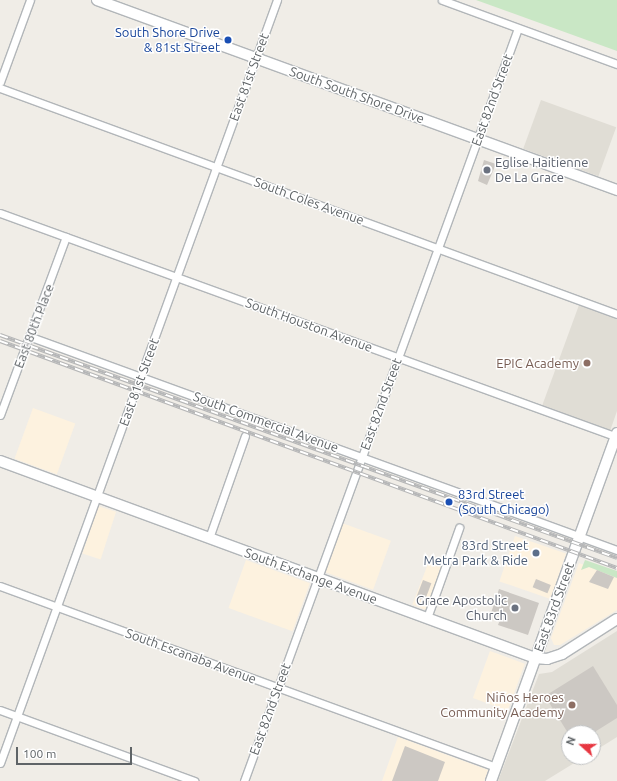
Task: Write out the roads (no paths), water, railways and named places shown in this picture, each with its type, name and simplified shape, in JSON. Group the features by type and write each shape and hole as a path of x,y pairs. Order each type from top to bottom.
{"street":[{"path":"0,82 30,0"},
{"name":"South South Shore Drive","path":"97,0 617,190"},
{"name":"East 81st Street","path":"0,763 277,0"},
{"path":"442,0 617,64"},
{"name":"East 82nd Street","path":"244,781 518,28"},
{"name":"South Coles Avenue","path":"0,88 617,314"},
{"name":"South Houston Avenue","path":"0,213 617,435"},
{"name":"East 80th Place","path":"0,415 31,337 66,237"},
{"name":"South Commercial Avenue","path":"31,337 362,456 617,550"},
{"name":"East 83rd Street","path":"491,781 617,435"},
{"path":"208,538 245,436"},
{"name":"South Exchange Avenue","path":"0,462 535,658 547,659 562,654 617,619"},
{"path":"426,618 459,528"},
{"name":"South Escanaba Avenue","path":"0,586 496,767"},
{"path":"0,710 194,781"}],"railway":[{"path":"0,335 617,558"},
{"path":"0,341 617,568"}],"place":[{"name":"South Shore Drive & 81st Street","path":"228,40"},
{"name":"Eglise Haitienne De La Grace","path":"487,170"},
{"name":"EPIC Academy","path":"587,363"},
{"name":"83rd Street (South Chicago)","path":"449,502"},
{"name":"83rd Street Metra Park & Ride","path":"536,553"},
{"name":"Grace Apostolic Church","path":"515,608"},
{"name":"Niños Heroes Community Academy","path":"572,705"}]}
